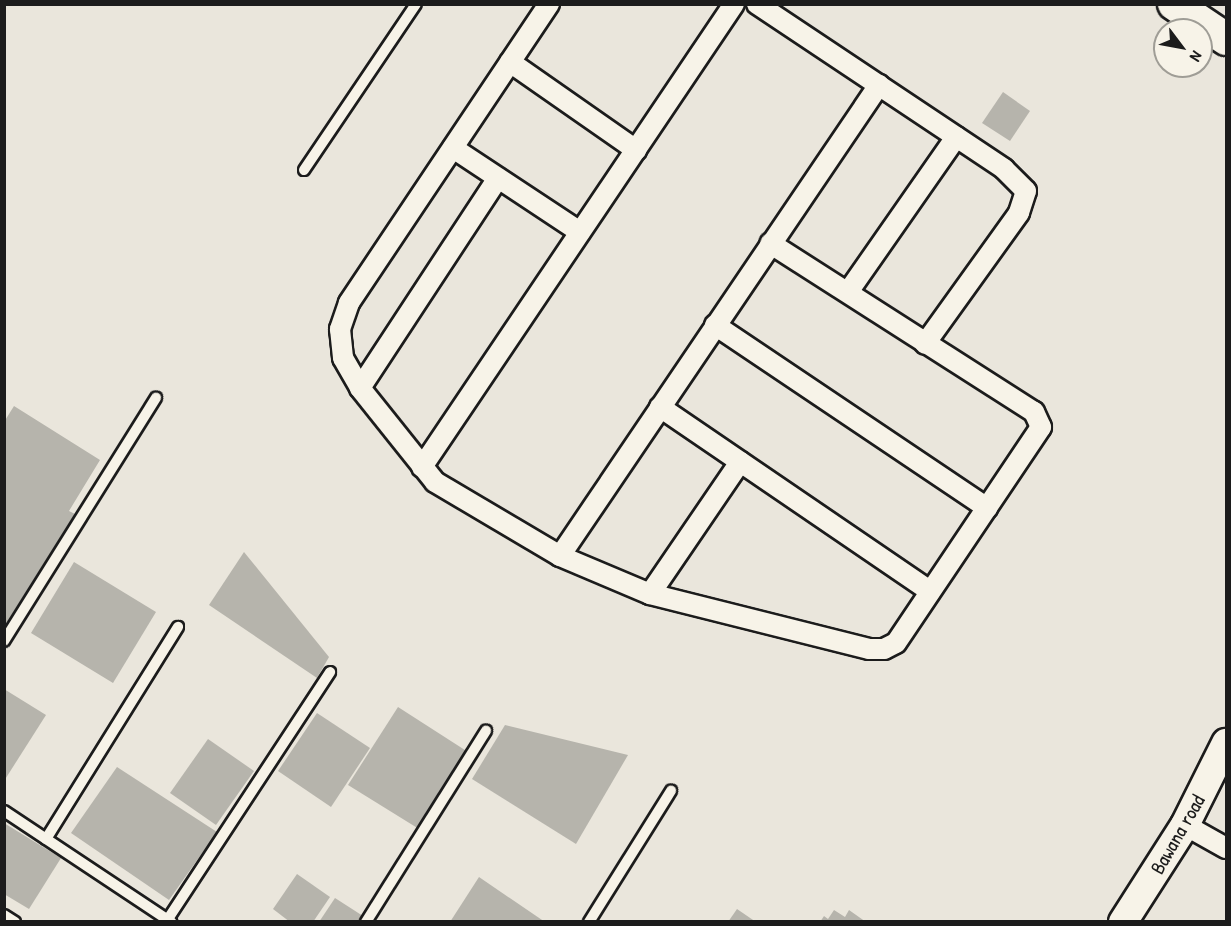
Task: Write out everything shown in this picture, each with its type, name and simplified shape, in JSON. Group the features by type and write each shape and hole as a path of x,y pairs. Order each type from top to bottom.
{"main road":[{"path":"1174,4 1227,39"},
{"name":"Bawana road","path":"1143,921 1192,829 1227,743"},
{"name":"Bawana road","path":"1123,921 1227,781"}],"street":[{"path":"549,4 349,303 340,329 343,358 360,388 422,467 462,501 560,556 650,594 869,648 884,649 896,643 1041,427 1034,412 770,243"},
{"path":"422,467 734,4"},
{"path":"758,4 1018,180 1026,191 1024,203 926,344"},
{"path":"510,63 636,150"},
{"path":"560,556 879,85"},
{"path":"848,292 956,137"},
{"path":"453,148 580,232"},
{"path":"360,388 498,178"},
{"path":"715,325 987,508"},
{"path":"660,407 930,591"},
{"path":"650,594 740,462"},
{"path":"1192,829 1227,849"}],"lane":[{"path":"304,170 416,4"},
{"path":"4,641 156,398"},
{"path":"46,839 178,627"},
{"path":"4,812 168,921 330,672"},
{"path":"366,921 486,730"},
{"path":"589,921 671,791"},
{"path":"4,915 15,921"}],"building":[{"path":"1003,92 1030,111 1010,141 982,123"},
{"path":"14,406 100,460 69,511 75,514 4,627 4,422"},
{"path":"244,552 329,657 317,678 209,605"},
{"path":"74,562 156,612 113,683 31,633"},
{"path":"4,689 46,715 4,781"},
{"path":"398,707 468,752 419,829 348,785"},
{"path":"317,713 370,748 331,807 278,771"},
{"path":"505,725 628,755 576,844 472,779"},
{"path":"208,739 254,771 216,825 170,793"},
{"path":"117,767 217,832 169,900 71,833"},
{"path":"4,823 61,858 29,909 4,894"},
{"path":"297,874 330,897 313,922 290,922 273,909"},
{"path":"479,877 545,922 450,922"},
{"path":"335,898 363,916 359,922 319,922"},
{"path":"737,909 756,922 728,922"},
{"path":"834,910 845,917 849,910 866,922 820,922 824,916 828,919"}]}
